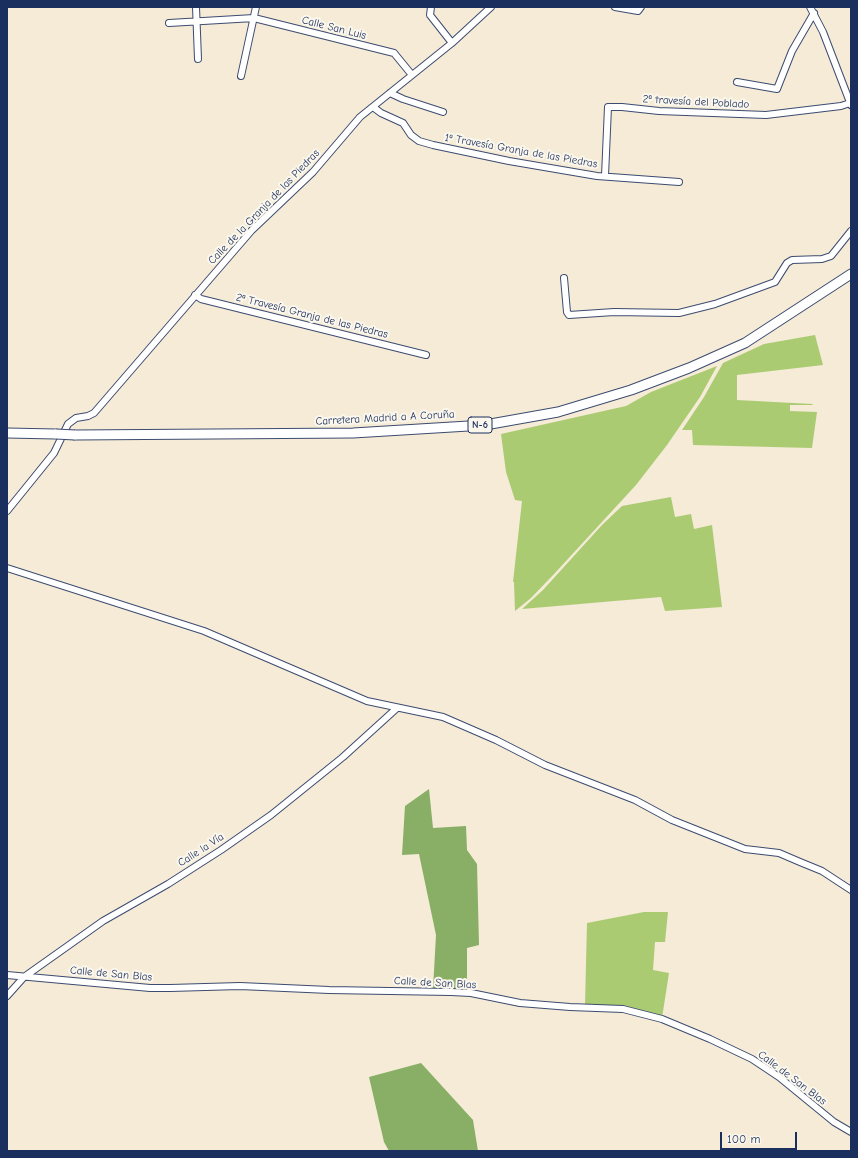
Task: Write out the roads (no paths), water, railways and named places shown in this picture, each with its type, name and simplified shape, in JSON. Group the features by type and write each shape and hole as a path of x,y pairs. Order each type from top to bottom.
{"highway":[{"name":"Carretera Madrid a A Coruña","path":"7,433 75,435 353,433 484,424 558,412 631,390 689,368 745,343 851,274"}],"street":[{"path":"196,7 198,59"},
{"path":"242,76 256,7"},
{"name":"Calle de la Granja de las Piedras","path":"7,511 54,453 70,421 94,413 252,230 313,172 360,117 452,42 491,7"},
{"path":"615,7 638,11 641,7"},
{"path":"810,7 823,32 850,104"},
{"path":"430,8 430,15 452,42"},
{"path":"737,82 777,89 792,51 814,13"},
{"name":"Calle San Luis","path":"169,23 254,18 394,53 412,75"},
{"path":"390,93 403,99 443,112"},
{"name":"2ª travesía del Poblado","path":"605,176 608,107 667,112 766,115 850,104"},
{"name":"1ª Travesía Granja de las Piedras","path":"373,107 381,113 403,123 411,135 422,142 516,162 597,176 679,182"},
{"path":"564,278 567,312 569,315 614,312 679,313 715,304 775,282 787,263 792,260 822,259 831,256 851,231"},
{"name":"2ª Travesía Granja de las Piedras","path":"195,295 209,301 426,355"},
{"path":"7,568 204,631 368,701 443,717 496,740 545,765 635,800 672,820 745,849 779,853 822,871 851,890"},
{"name":"Calle la Vía","path":"7,996 24,977 103,921 168,884 221,850 271,815 343,757 397,708"},
{"name":"Calle de San Blas","path":"7,975 150,988 240,986 471,993 520,1003 570,1008 623,1009 662,1019 710,1039 752,1059 779,1077 834,1122 851,1132"}]}
